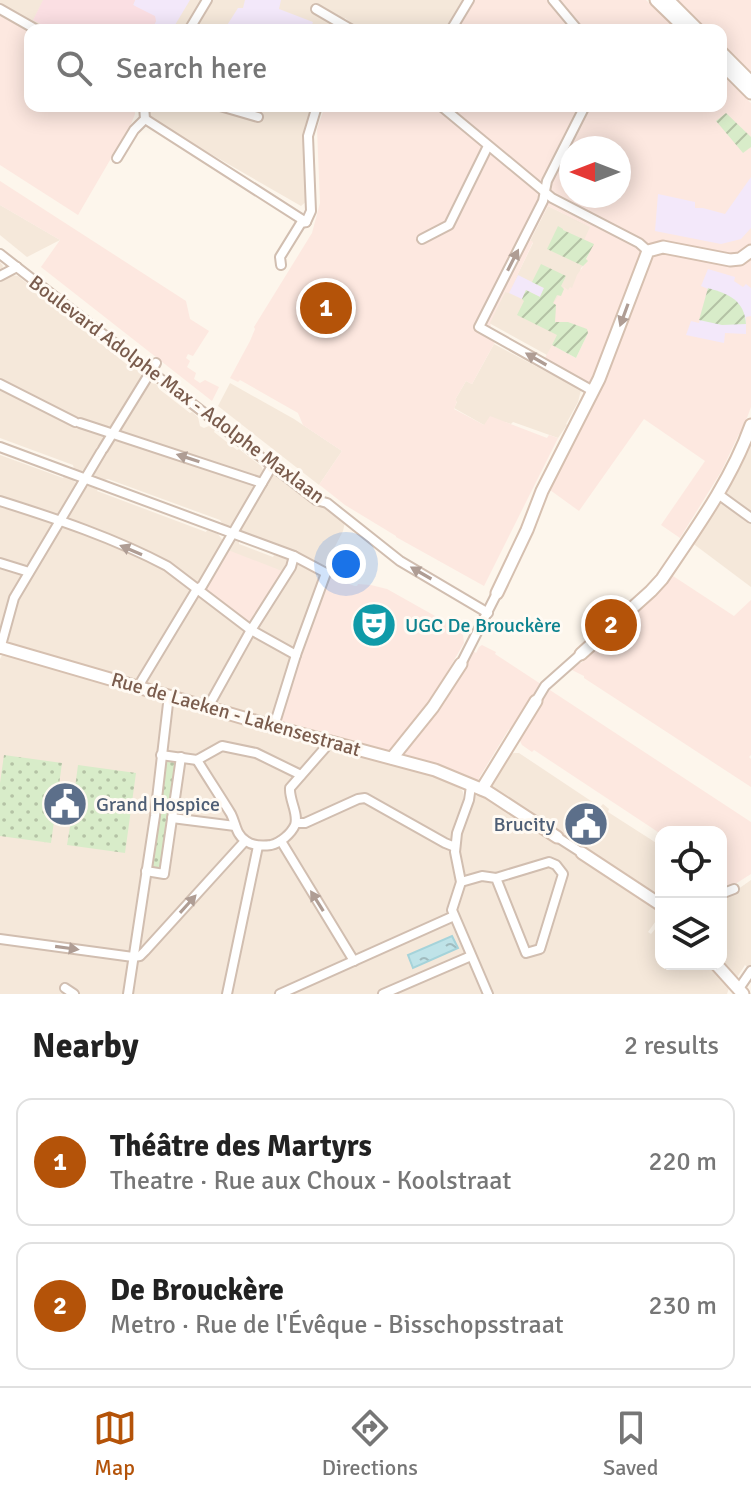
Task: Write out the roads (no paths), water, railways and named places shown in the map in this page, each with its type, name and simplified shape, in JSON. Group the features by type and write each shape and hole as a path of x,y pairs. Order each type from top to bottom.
{"street":[{"path":"193,24 207,0"},
{"path":"455,24 469,0"},
{"path":"553,0 573,24"},
{"path":"656,0 681,24"},
{"path":"668,0 692,24"},
{"path":"0,9 26,24"},
{"path":"316,9 341,24"},
{"path":"727,58 751,82"},
{"path":"727,69 751,93"},
{"path":"117,158 134,130 145,119 144,112"},
{"path":"241,112 258,117"},
{"path":"281,265 280,257 311,211 308,136 315,112"},
{"path":"448,112 552,198 639,243 648,251"},
{"path":"582,112 547,181 543,201 479,327 593,391"},
{"path":"145,119 306,222"},
{"path":"422,239 449,225 488,146"},
{"path":"648,251 663,247 730,260 748,254"},
{"path":"392,758 433,707 479,631 542,491 599,379 648,251"},
{"name":"Boulevard Adolphe Max - Adolphe Maxlaan","path":"0,254 153,366 316,500 327,503 400,561 488,613"},
{"path":"0,276 17,267"},
{"path":"0,648 14,598 153,366"},
{"path":"0,384 78,422 262,483"},
{"path":"488,994 452,910 461,882 455,847 457,833 469,800 545,686 664,576 718,494 751,425"},
{"path":"0,447 294,556 326,573 274,726"},
{"path":"139,687 272,466"},
{"path":"718,494 751,518"},
{"path":"0,501 60,520 152,558 251,630 296,655"},
{"path":"208,707 291,567 294,556"},
{"path":"0,563 29,572"},
{"name":"Rue de Laeken - Lakensestraat","path":"0,648 435,770 494,795 557,837"},
{"path":"128,994 148,867 169,695"},
{"path":"296,823 290,788 325,748 327,741"},
{"path":"161,755 197,760 222,746 256,753 301,775"},
{"path":"146,871 164,874 181,757"},
{"path":"197,760 245,841 258,846 270,845 281,841 296,823"},
{"path":"296,823 305,823 365,798 455,847"},
{"path":"172,818 235,826"},
{"path":"557,837 655,901"},
{"path":"0,939 140,956 245,841"},
{"path":"281,841 354,961"},
{"path":"227,994 258,846"},
{"path":"461,882 482,876 496,878 547,863 556,865 563,874 541,947 526,953 496,878"},
{"path":"727,892 734,889"},
{"path":"280,994 454,916"},
{"path":"383,994 471,956"},
{"path":"721,970 739,993 751,971"},
{"path":"65,988 74,994"}],"water":[{"path":"452,936 458,948 413,968 408,955"}],"place":[{"name":"Théâtre des Martyrs","path":"326,308"},
{"name":"UGC De Brouckère","path":"374,625"},
{"name":"De Brouckère","path":"611,625"},
{"name":"Grand Hospice","path":"65,804"},
{"name":"Brucity","path":"586,824"}]}
